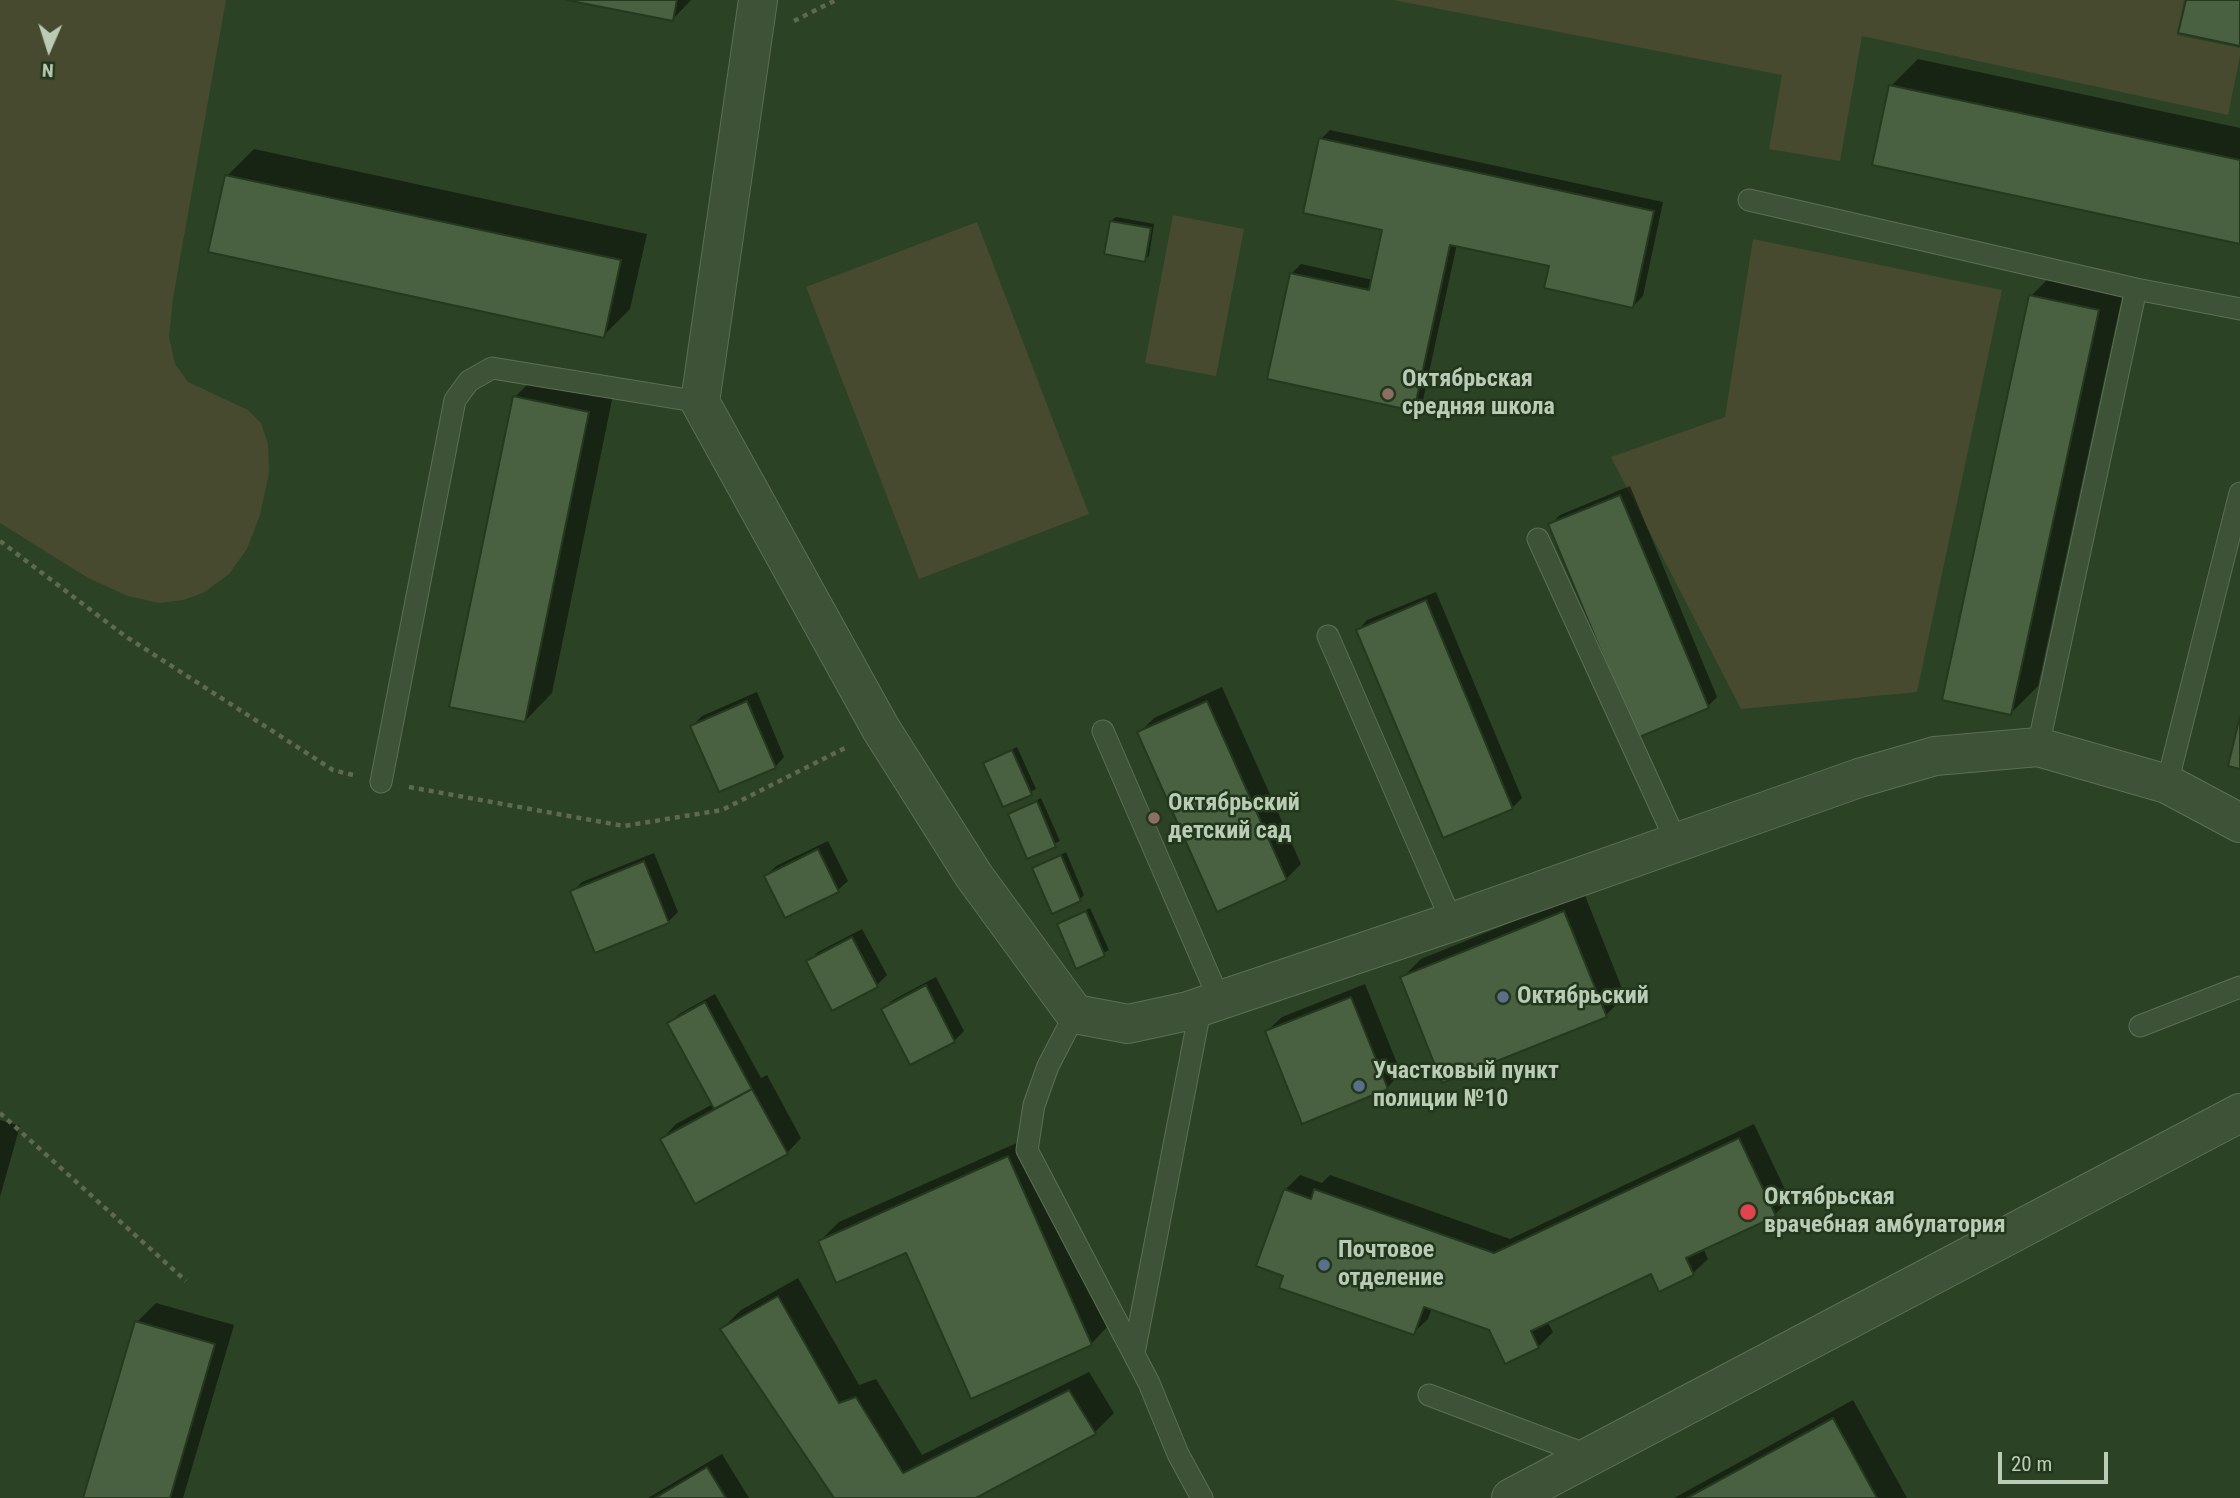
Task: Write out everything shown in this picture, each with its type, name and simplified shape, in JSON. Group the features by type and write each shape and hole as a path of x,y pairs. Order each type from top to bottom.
{"street":[{"path":"758,0 700,401 881,729 974,876 1075,1014 1099,1021 1128,1024 1188,1011 1452,922 1859,778 1935,756 2038,747 2167,784 2240,823"},
{"path":"1511,1498 2240,1113"}],"lane":[{"path":"1749,200 2136,289 2240,309"},
{"path":"2038,747 2136,289"},
{"path":"381,782 455,400 469,381 492,368 700,401"},
{"path":"2167,784 2240,493"},
{"path":"1538,539 1675,841"},
{"path":"1328,636 1452,922"},
{"path":"1103,730 1210,1002 1134,1353"},
{"path":"2140,1026 2240,987"},
{"path":"1075,1014 1048,1066 1034,1105 1027,1150 1134,1353 1178,1454 1202,1498"},
{"path":"1429,1395 1590,1456"}],"path":[{"path":"0,541 125,636 333,770 381,782 624,826 722,810 881,729"},
{"path":"0,1114 186,1281"}],"green space":[{"path":"0,0 226,0 173,298 169,337 175,364 188,382 248,410 261,423 268,444 269,473 260,515 247,549 229,574 203,593 183,600 159,603 128,596 88,578 0,523"},
{"path":"1393,0 2184,0 2177,35 2240,48 2240,56 2228,115 1862,36 1840,161 1769,149 1782,75"},
{"path":"1173,215 1244,229 1216,376 1145,363"},
{"path":"977,222 1089,514 919,579 806,287"},
{"path":"1753,239 2002,290 1917,692 1741,709 1611,457 1725,417"}],"building":[{"path":"566,0 677,0 673,21"},
{"path":"2186,0 2240,0 2240,46 2178,33"},
{"path":"1889,85 2240,160 2240,244 1872,165"},
{"path":"1319,138 1654,211 1633,308 1544,288 1549,266 1450,245 1414,411 1267,379 1290,273 1369,290 1382,230 1303,213"},
{"path":"225,175 621,260 604,338 208,252"},
{"path":"1110,221 1151,228 1145,262 1104,254"},
{"path":"2029,295 2099,310 2011,715 1942,700"},
{"path":"513,396 589,412 525,722 449,707"},
{"path":"1620,495 1709,708 1637,738 1548,524"},
{"path":"1426,600 1513,809 1443,838 1356,630"},
{"path":"747,701 776,768 719,792 690,726"},
{"path":"1207,701 1287,880 1217,912 1137,732"},
{"path":"2240,716 2240,769 2228,766"},
{"path":"1012,750 1032,795 1003,807 983,763"},
{"path":"1037,801 1056,847 1027,859 1008,814"},
{"path":"818,849 839,892 785,918 764,876"},
{"path":"1061,855 1081,901 1052,914 1032,868"},
{"path":"644,861 669,923 595,953 570,891"},
{"path":"1086,911 1105,956 1076,969 1057,924"},
{"name":"Октябрьский","path":"1564,911 1607,1017 1442,1083 1400,977"},
{"path":"852,937 878,987 832,1011 806,961"},
{"path":"926,985 955,1042 910,1065 881,1009"},
{"path":"1351,997 1388,1089 1302,1124 1265,1031"},
{"path":"705,1002 752,1089 714,1109 667,1023"},
{"path":"752,1089 788,1154 695,1204 660,1139"},
{"path":"1739,1138 1776,1216 1686,1258 1694,1275 1659,1292 1651,1274 1531,1331 1539,1348 1505,1364 1489,1330 1424,1307 1414,1335 1279,1288 1283,1276 1256,1266 1284,1189 1311,1199 1314,1189 1494,1253"},
{"path":"1008,1156 1092,1345 971,1399 906,1253 836,1283 818,1241"},
{"path":"778,1296 839,1403 856,1397 903,1473 1069,1390 1096,1434 976,1498 834,1498 720,1329"},
{"path":"135,1321 215,1344 170,1498 83,1498"},
{"path":"1833,1418 1877,1498 1687,1498"},
{"path":"707,1467 726,1498 655,1498"}],"place":[{"name":"Октябрьская средняя школа","path":"1388,394"},
{"name":"Октябрьский детский сад","path":"1154,818"},
{"name":"Октябрьский","path":"1503,997"},
{"name":"Участковый пункт полиции №10","path":"1359,1086"},
{"name":"Октябрьская врачебная амбулатория","path":"1748,1212"},
{"name":"Почтовое отделение","path":"1324,1265"}]}
